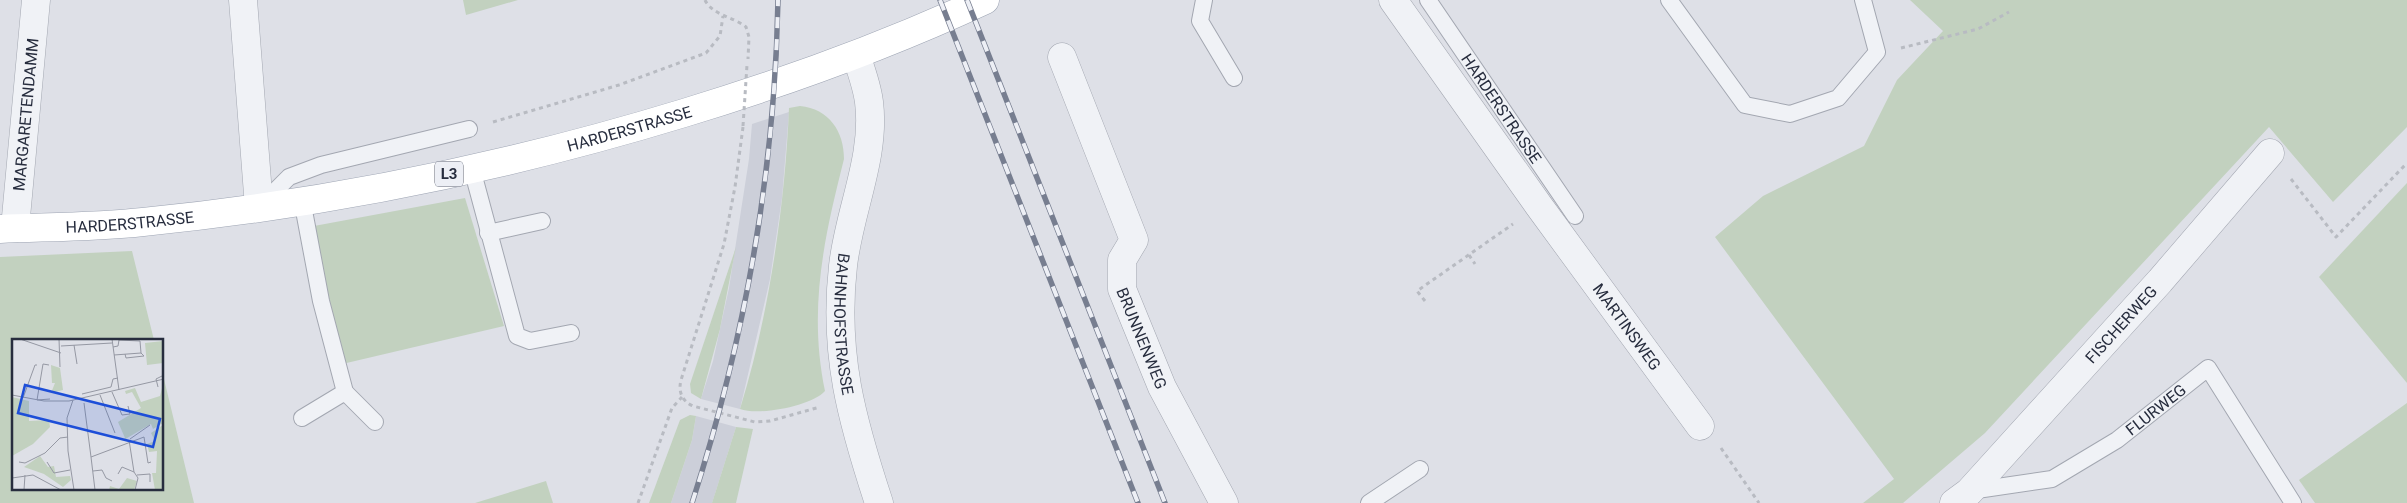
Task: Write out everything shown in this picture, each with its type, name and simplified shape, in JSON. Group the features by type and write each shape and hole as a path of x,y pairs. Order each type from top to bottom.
{"main road":[{"name":"HARDERSTRASSE","path":"7,228 142,222 377,190 472,169 636,128 757,90 856,54 985,0"}],"street":[{"name":"MARGARETENDAMM","path":"7,228 36,0"},
{"path":"242,0 259,207"},
{"name":"HARDERSTRASSE","path":"1393,0 1497,148"},
{"name":"BAHNHOFSTRASSE","path":"856,54 869,101 870,134 843,266 841,326 848,398 879,503"},
{"name":"BRUNNENWEG","path":"1062,57 1134,240 1122,260 1122,289 1162,387 1224,503"},
{"name":"MARTINSWEG","path":"1497,148 1700,426"},
{"name":"FISCHERWEG","path":"1965,499 2160,281 2270,153"}],"lane":[{"path":"1204,0 1200,21 1234,78"},
{"name":"HARDERSTRASSE","path":"1428,0 1576,216"},
{"path":"1669,0 1745,105 1790,114 1838,98 1877,52 1863,0"},
{"path":"259,207 289,176 321,165 469,129"},
{"path":"472,169 517,336 530,341 571,333"},
{"path":"302,200 321,301 345,392 374,422"},
{"path":"488,233 542,221"},
{"name":"FLURWEG","path":"1965,499 2052,479 2117,440 2208,368 2293,503"},
{"path":"302,418 345,392"},
{"path":"1369,503 1420,469"}],"path":[{"path":"705,0 707,5 723,16 746,27 749,37 743,126 734,194 724,244 681,380 680,390 682,396 693,406 755,422 776,419 848,398"},
{"path":"1877,52 1919,46 1978,29 2009,12"},
{"path":"469,129 619,85 706,53 720,36 723,16"},
{"path":"2270,153 2336,237 2407,163"},
{"path":"1425,301 1417,291 1539,206"},
{"path":"1469,255 1475,264"},
{"path":"638,503 672,408 682,396"},
{"path":"1700,426 1709,430 1759,503"}],"shaded area":[{"path":"789,112 782,198 770,279 740,409 701,399 713,361 729,288 749,159 752,124"},
{"path":"696,416 736,427 712,503 671,503 692,440"}],"green space":[{"path":"463,0 518,0 466,15"},
{"path":"1910,0 2407,0 2407,127 2333,202 2269,127 1985,433 1903,503 1863,503 1894,479 1715,237 1763,196 1864,146 1897,80 1943,31"},
{"path":"800,106 819,112 833,123 841,139 844,159 830,217 818,302 820,361 825,391 809,401 797,405 772,410 749,411 740,409 759,336 774,260 784,183 789,108"},
{"path":"2407,183 2407,383 2319,277"},
{"path":"465,198 504,326 338,365 314,226"},
{"path":"736,247 720,329 701,399 691,393 690,384"},
{"path":"132,251 154,339 12,339 12,490 164,490 164,379 194,503 0,503 0,257"},
{"path":"2407,403 2407,503 2315,503 2299,480"},
{"path":"690,415 696,416 692,440 671,503 649,503 680,420"},
{"path":"736,427 753,429 736,503 712,503"},
{"path":"546,481 553,503 475,503"}],"railway":[{"path":"692,503 727,379 742,317 754,254 771,128 778,0"},
{"path":"940,0 1138,503"},
{"path":"967,0 1165,503"}]}
